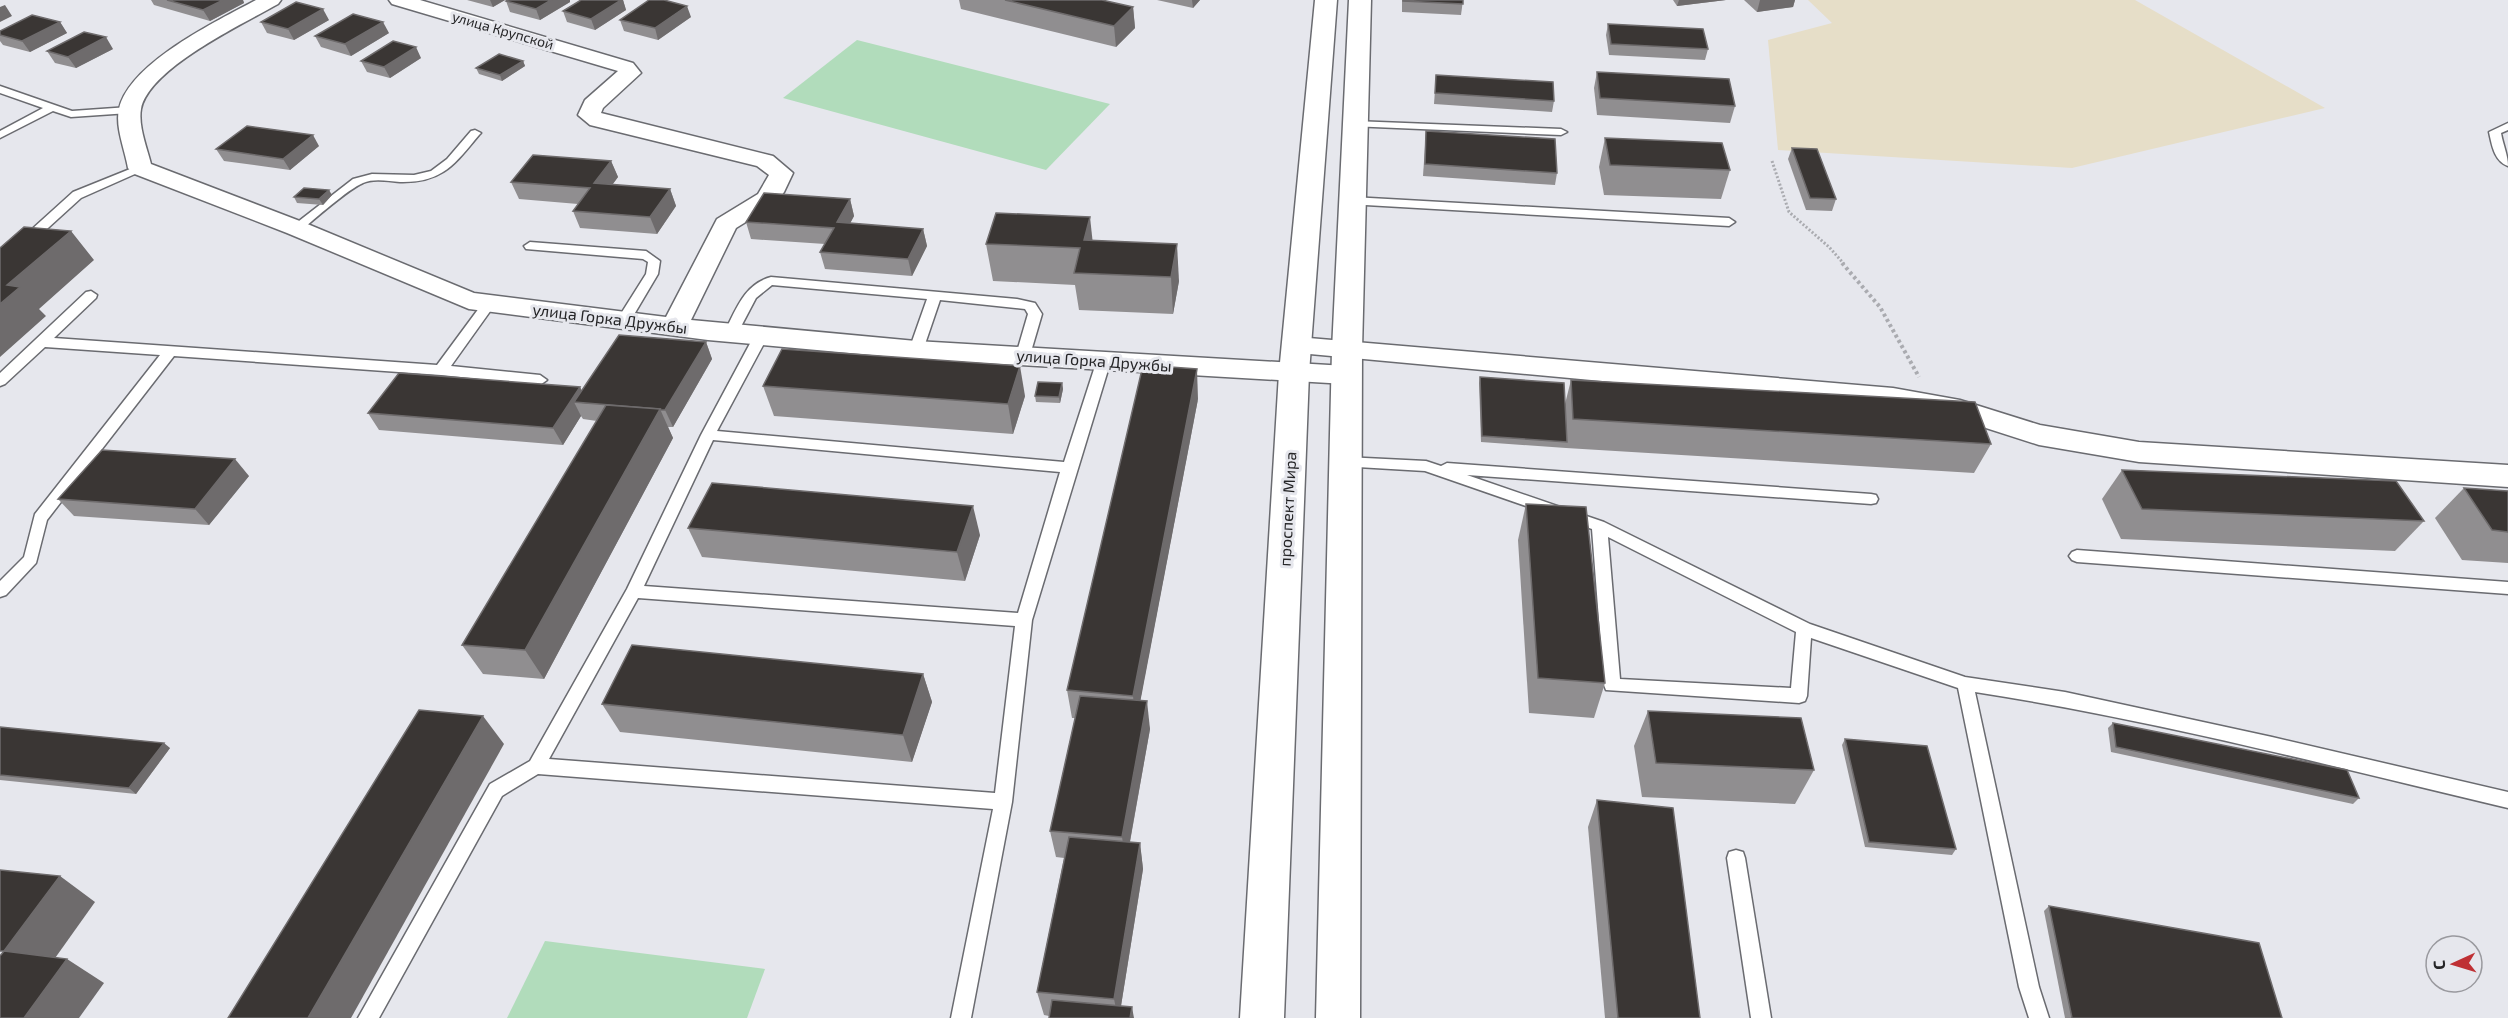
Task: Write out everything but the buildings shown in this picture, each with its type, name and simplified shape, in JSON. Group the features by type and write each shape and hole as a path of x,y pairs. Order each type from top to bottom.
{"main road":[{"name":"проспект Мира","path":"1262,1018 1295,360 1326,0"},
{"path":"1338,1018 1346,363 1360,0"}],"street":[{"path":"140,168 129,110 134,94 158,70 192,44 271,0"},
{"name":"улица Крупской","path":"399,0 626,67 630,73 593,105 589,115 598,120 765,161 781,173 777,189 763,203 741,212 726,224 675,326"},
{"name":"улица Горка Дружбы","path":"140,168 296,228 469,301 730,333 916,350 1104,360 1295,360 1893,398 1960,410 2040,435 2139,452 2508,476"}],"lane":[{"path":"0,89 71,114 129,110"},
{"path":"0,135 53,107"},
{"path":"1354,124 1561,132"},
{"path":"2508,126 2495,132 2499,152 2508,163"},
{"path":"296,228 357,181 369,177 418,180 429,178 443,170 475,133"},
{"path":"0,265 77,195 102,182 140,168"},
{"path":"1352,201 1729,222"},
{"path":"530,246 646,255 654,261 652,273 624,320"},
{"path":"730,333 755,289 771,281 1030,306 1035,314 1023,355"},
{"path":"0,381 90,295"},
{"path":"916,350 935,296"},
{"path":"441,370 490,303"},
{"path":"368,1018 496,790 536,766 634,591 708,435 761,336"},
{"path":"42,342 441,370 540,380"},
{"path":"0,591 31,559 40,518 170,351"},
{"path":"961,1018 1003,802 1024,620 1104,360"},
{"path":"708,435 1069,468"},
{"path":"1345,462 1871,499"},
{"path":"1426,466 1599,526 1804,629 1965,684 2088,704 2272,744 2508,800"},
{"path":"1599,526 1612,685 1799,696 1804,629"},
{"path":"2077,555 2508,588"},
{"path":"634,591 1024,620"},
{"path":"1965,684 2029,987 2038,1018"},
{"path":"536,766 1003,802"},
{"path":"1736,858 1761,1018"}],"path":[{"path":"1772,161 1789,212 1828,247 1880,307 1936,406"}],"shaded area":[{"path":"1808,0 2135,0 2325,108 2072,168 1778,150 1768,40 1832,23"}],"green space":[{"path":"857,40 1110,104 1046,170 783,98"},
{"path":"545,941 765,969 747,1018 507,1018"}]}
